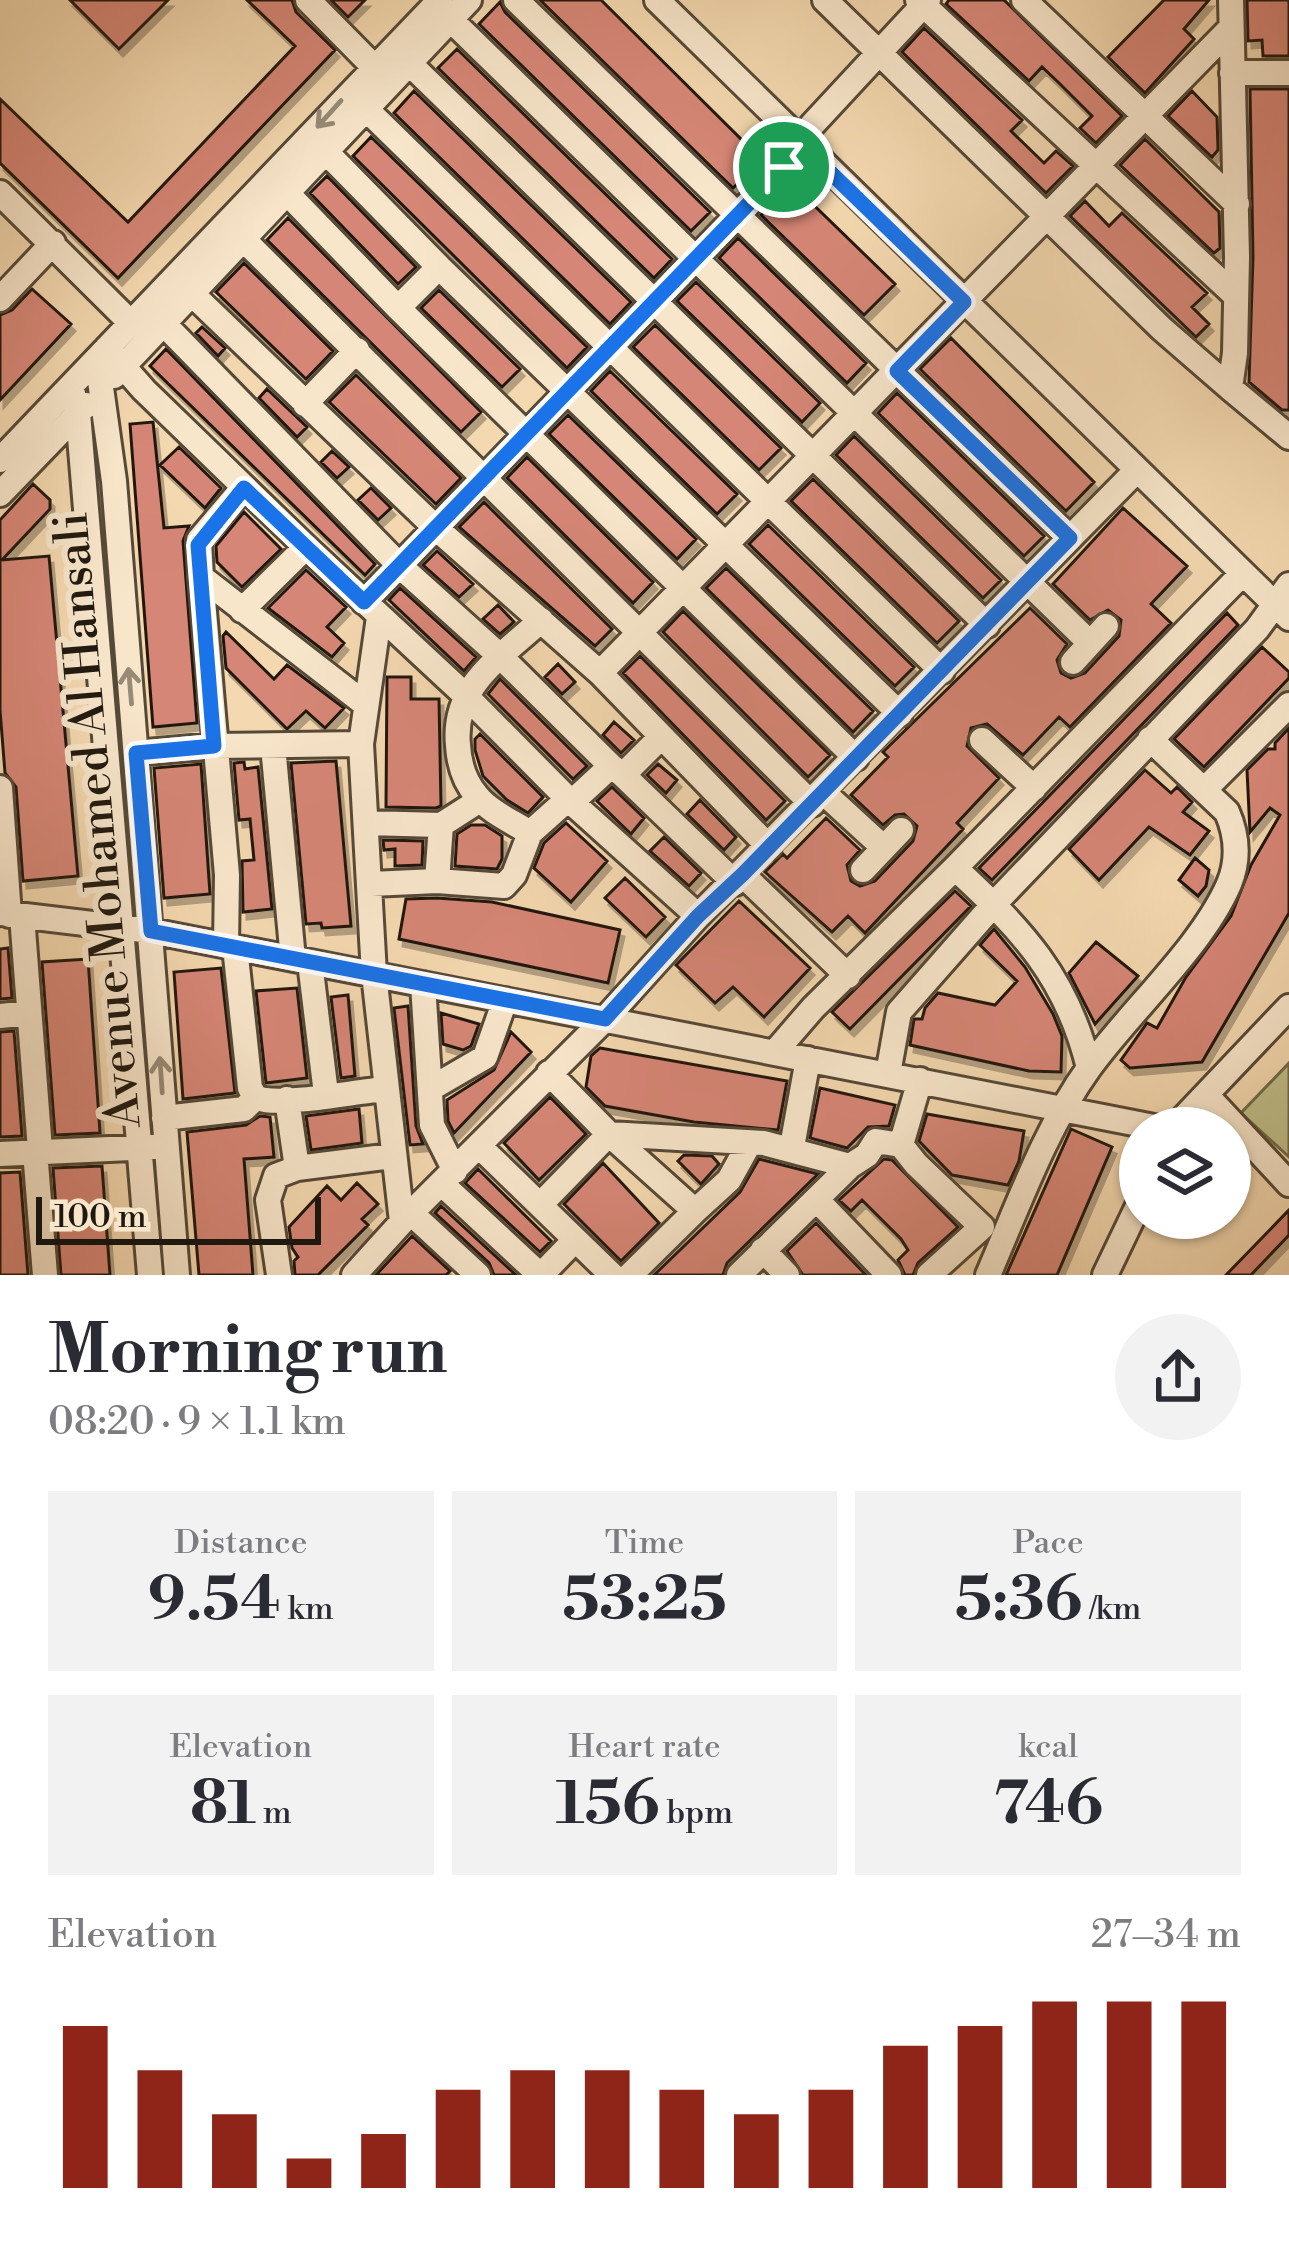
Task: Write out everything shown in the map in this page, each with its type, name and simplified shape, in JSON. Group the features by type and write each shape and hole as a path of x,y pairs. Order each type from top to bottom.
{"street":[{"path":"308,0 374,67"},
{"path":"0,494 102,389 109,358 133,324 374,67 445,10 469,0"},
{"path":"516,0 1070,538"},
{"path":"657,0 1241,575 1285,603 994,904 899,1012 888,1074"},
{"path":"825,0 1162,329 1289,437"},
{"path":"1024,0 1237,204"},
{"path":"1230,388 1235,353 1237,204 1231,0"},
{"path":"478,1275 406,1217 392,1156 374,974 362,745 371,609 401,567 525,432 784,167 799,142 923,2 1235,295"},
{"path":"0,460 71,386 163,323 410,64 445,10"},
{"path":"445,10 1028,583 1098,634 1073,662"},
{"path":"600,673 1231,28"},
{"path":"410,64 986,625"},
{"path":"1232,74 1289,73"},
{"path":"366,109 942,671"},
{"path":"327,153 900,714"},
{"path":"0,193 133,324"},
{"path":"287,193 856,758"},
{"path":"243,239 639,631 818,798 893,839 863,870"},
{"path":"0,299 53,243"},
{"path":"398,308 439,267"},
{"path":"191,293 437,529 600,673 769,847"},
{"path":"163,323 401,567 617,770 848,976"},
{"path":"305,404 357,350"},
{"path":"109,358 570,800 698,916"},
{"name":"Avenue Mohamed Al Hansali","path":"71,386 78,413 121,928 177,1275"},
{"name":"Avenue Mohamed Al Hansali","path":"102,389 114,481 164,1118 154,1147 150,1275"},
{"path":"354,1275 605,1019 698,916 1136,471"},
{"path":"244,488 199,540 230,947 250,1088 256,1097"},
{"path":"242,610 306,547"},
{"path":"775,1052 1241,575"},
{"path":"201,578 365,704"},
{"path":"530,833 480,800 464,776 458,753 458,710 464,694 541,620"},
{"path":"1206,788 1289,705"},
{"path":"370,884 437,881 504,886 514,874 530,833 660,738"},
{"path":"988,1275 1063,1108 1195,935 1227,889 1234,870 1234,828 1227,812 1150,739"},
{"path":"982,740 1034,788"},
{"path":"136,753 214,746 362,745"},
{"path":"273,746 301,960 326,1094"},
{"path":"0,788 10,915 28,1013 44,1275"},
{"path":"366,823 441,825 480,800"},
{"path":"437,881 441,825"},
{"path":"956,868 1023,932 1048,966 1074,1014 1089,1068"},
{"path":"10,915 151,931 1119,1120"},
{"path":"423,984 432,1125 448,1177 540,1275 575,1240"},
{"path":"430,1089 485,1057 506,1000"},
{"path":"1197,1107 1289,1006"},
{"path":"0,1016 28,1013"},
{"path":"792,1147 808,1059"},
{"path":"549,1072 608,1134 695,1211"},
{"path":"902,1144 920,1081"},
{"path":"164,1118 244,1109 256,1097 287,1099 385,1089"},
{"path":"1208,1097 1289,1184"},
{"path":"287,1099 297,1168"},
{"path":"608,1134 792,1147 850,1166"},
{"path":"540,1205 608,1134"},
{"path":"739,1275 850,1166 862,1160 876,1141 902,1144 916,1164 982,1227"},
{"path":"630,1275 729,1180 749,1144"},
{"path":"479,1146 612,1275"},
{"path":"0,1154 154,1147"},
{"path":"279,1275 268,1192 276,1176 297,1168 392,1156"},
{"path":"817,1200 889,1275"},
{"path":"929,1275 982,1227 1012,1220"},
{"path":"1105,1275 1122,1239"},
{"path":"763,1250 787,1275"}],"shaded area":[{"path":"1289,1063 1289,1157 1251,1122 1251,1107 1247,1107"}],"building":[{"path":"70,0 168,0 119,49"},
{"path":"247,0 292,0 296,12 335,50 118,278 0,163 0,99 128,222 295,46"},
{"path":"331,0 365,0 348,17"},
{"path":"540,0 601,0 762,160 733,188"},
{"path":"949,0 1004,0 1122,116 1096,143 1080,128 1092,116 1059,83 1042,67 1029,81 946,4"},
{"path":"1164,0 1209,0 1184,29 1194,39 1145,93 1108,57"},
{"path":"1247,0 1289,0 1289,56 1263,56 1262,40 1248,41"},
{"path":"500,2 710,212 691,231 479,24"},
{"path":"924,28 1022,120 1011,131 1044,163 1056,151 1073,166 1046,193 902,52"},
{"path":"457,49 672,259 654,278 438,68"},
{"path":"1250,89 1289,89 1289,410 1282,410 1249,382"},
{"path":"414,91 631,302 610,324 394,113"},
{"path":"1192,91 1217,117 1218,150 1212,157 1168,116"},
{"path":"371,137 587,347 567,368 353,156"},
{"path":"1145,139 1219,212 1220,248 1214,253 1120,165"},
{"path":"327,176 416,267 398,284 310,193"},
{"path":"791,183 895,284 864,315 761,215"},
{"path":"1085,201 1109,226 1122,213 1207,293 1192,307 1209,324 1196,337 1070,216"},
{"path":"288,218 481,412 461,432 267,240"},
{"path":"738,238 866,363 847,383 719,258"},
{"path":"244,263 333,351 306,379 216,292"},
{"path":"696,282 820,403 802,422 677,301"},
{"path":"32,289 71,324 0,400 0,315 12,310"},
{"path":"439,290 520,369 502,387 421,308"},
{"path":"655,325 781,448 759,470 633,347"},
{"path":"202,327 225,348 218,356 196,333"},
{"path":"951,338 1094,482 1066,511 920,369"},
{"path":"166,349 375,564 365,575 150,366"},
{"path":"610,371 737,494 717,514 591,391"},
{"path":"356,375 461,478 436,504 329,402"},
{"path":"267,389 307,427 297,437 259,398"},
{"path":"897,393 1044,536 1024,556 878,413"},
{"path":"568,415 696,539 677,559 549,434"},
{"path":"153,422 164,528 189,526 183,541 197,723 153,727 130,424"},
{"path":"854,436 1001,580 983,598 836,455"},
{"path":"179,447 221,488 205,508 160,465"},
{"path":"332,451 349,467 337,478 321,462"},
{"path":"527,457 653,582 633,603 507,478"},
{"path":"813,479 959,621 937,643 791,501"},
{"path":"33,484 50,500 50,509 2,560 49,556 78,876 23,881 16,787 5,773 0,710 0,520"},
{"path":"371,488 391,508 378,520 358,500"},
{"path":"484,502 612,629 595,646 459,527"},
{"path":"1123,508 1187,566 1151,604 1171,623 1070,727 1059,717 1023,755 987,724 971,728 967,746 999,778 957,823 963,829 865,933 848,916 832,932 765,872 783,854 787,858 826,818 860,850 847,865 851,881 860,886 875,881 913,841 917,826 904,814 883,825 851,795 888,757 883,752 1030,608 1067,644 1057,660 1061,673 1071,678 1085,673 1119,636 1121,620 1108,610 1090,620 1053,584"},
{"path":"244,512 281,549 242,587 217,562 216,546"},
{"path":"768,525 914,667 895,686 749,544"},
{"path":"437,551 473,584 459,597 423,565"},
{"path":"726,568 873,711 853,732 706,588"},
{"path":"306,570 346,607 327,627 344,643 332,657 268,608"},
{"path":"400,588 476,657 464,671 389,600"},
{"path":"498,605 514,622 500,634 483,619"},
{"path":"683,611 830,755 808,777 663,632"},
{"path":"1227,613 1238,625 992,880 979,868"},
{"path":"226,632 274,679 287,665 344,708 325,728 306,711 287,729 226,668"},
{"path":"1262,647 1289,672 1289,678 1204,767 1174,739"},
{"path":"640,656 785,801 766,820 623,673"},
{"path":"558,664 575,682 562,694 545,677"},
{"path":"387,677 411,677 411,699 439,699 441,806 436,808 386,807"},
{"path":"500,679 587,766 573,779 488,694"},
{"path":"614,722 634,740 621,753 603,735"},
{"path":"1289,728 1289,913 1202,1062 1130,1068 1121,1060 1147,1023 1157,1028 1186,977 1231,916 1251,865 1280,815 1270,808 1250,832 1247,770 1268,749 1275,749"},
{"path":"480,734 543,797 528,813 483,776 475,750"},
{"path":"336,761 351,926 322,928 321,923 306,924 291,763"},
{"path":"244,762 245,769 258,767 272,909 243,912 242,861 254,860 250,819 239,820 234,763"},
{"path":"201,764 210,894 164,898 154,768"},
{"path":"658,764 677,780 666,793 647,775"},
{"path":"1145,770 1171,793 1177,787 1192,802 1183,812 1209,831 1190,855 1149,827 1099,880 1069,849"},
{"path":"612,787 644,818 631,834 597,801"},
{"path":"700,800 736,837 724,850 687,814"},
{"path":"566,823 607,861 571,902 534,868 544,843"},
{"path":"471,825 485,825 502,836 497,869 455,866 457,834"},
{"path":"664,837 701,873 689,886 650,851"},
{"path":"383,840 423,841 422,865 395,866 395,849 384,850"},
{"path":"1195,858 1209,870 1198,896 1179,880"},
{"path":"625,878 665,917 646,937 605,898"},
{"path":"955,891 971,906 850,1029 832,1012"},
{"path":"406,899 492,902 620,930 608,983 399,939"},
{"path":"739,901 810,968 764,1017 733,987 715,1003 676,965"},
{"path":"994,929 1025,967 1053,1014 1062,1036 1061,1072 1029,1071 910,1045 914,1019 922,1019 938,993 995,1005 1017,981 980,945"},
{"path":"1096,942 1138,976 1095,1024 1069,973"},
{"path":"8,948 12,998 0,999 0,949"},
{"path":"88,959 100,1133 55,1135 42,962"},
{"path":"221,968 235,1093 183,1099 174,972"},
{"path":"297,988 307,1078 266,1083 256,991"},
{"path":"348,995 355,1076 341,1078 331,997"},
{"path":"408,1006 416,1126 423,1144 410,1145 394,1008"},
{"path":"441,1013 479,1024 471,1046 463,1050 443,1044"},
{"path":"14,1031 22,1136 0,1137 0,1032"},
{"path":"511,1032 531,1052 454,1133 447,1100 494,1070"},
{"path":"600,1048 787,1081 778,1130 694,1122 605,1106 586,1087 591,1056"},
{"path":"820,1088 895,1105 889,1126 868,1127 847,1148 810,1138"},
{"path":"550,1097 586,1134 539,1180 504,1143"},
{"path":"359,1109 362,1143 311,1150 306,1116"},
{"path":"927,1114 1024,1131 1019,1161 1008,1185 952,1175 919,1141"},
{"path":"260,1116 270,1117 274,1157 244,1159 253,1275 199,1275 187,1132 246,1125"},
{"path":"1071,1129 1112,1147 1057,1275 1006,1275"},
{"path":"684,1155 712,1156 719,1164 701,1184 678,1161"},
{"path":"759,1159 818,1174 727,1263 723,1275 654,1275 740,1192"},
{"path":"884,1159 892,1160 958,1227 918,1263 913,1275 905,1275 898,1260 908,1250 901,1239 862,1200 851,1211 839,1200"},
{"path":"603,1163 659,1223 621,1261 564,1204"},
{"path":"102,1166 110,1275 61,1275 53,1168"},
{"path":"478,1169 551,1241 540,1252 465,1183"},
{"path":"20,1172 28,1275 0,1275 0,1173"},
{"path":"357,1183 378,1204 362,1219 368,1225 318,1275 295,1275 298,1257 289,1227 327,1186 341,1200"},
{"path":"441,1206 516,1275 494,1275 489,1263 435,1213"},
{"path":"1289,1210 1289,1235 1251,1275 1226,1275"},
{"path":"816,1223 866,1275 803,1275 787,1251"},
{"path":"412,1236 450,1271 446,1275 376,1275"}],"route":[{"path":"799,142 964,302 897,371 1070,538 698,916 605,1019 151,931 136,753 214,746 198,545 203,534 244,488 364,602 784,167 799,142"}]}
